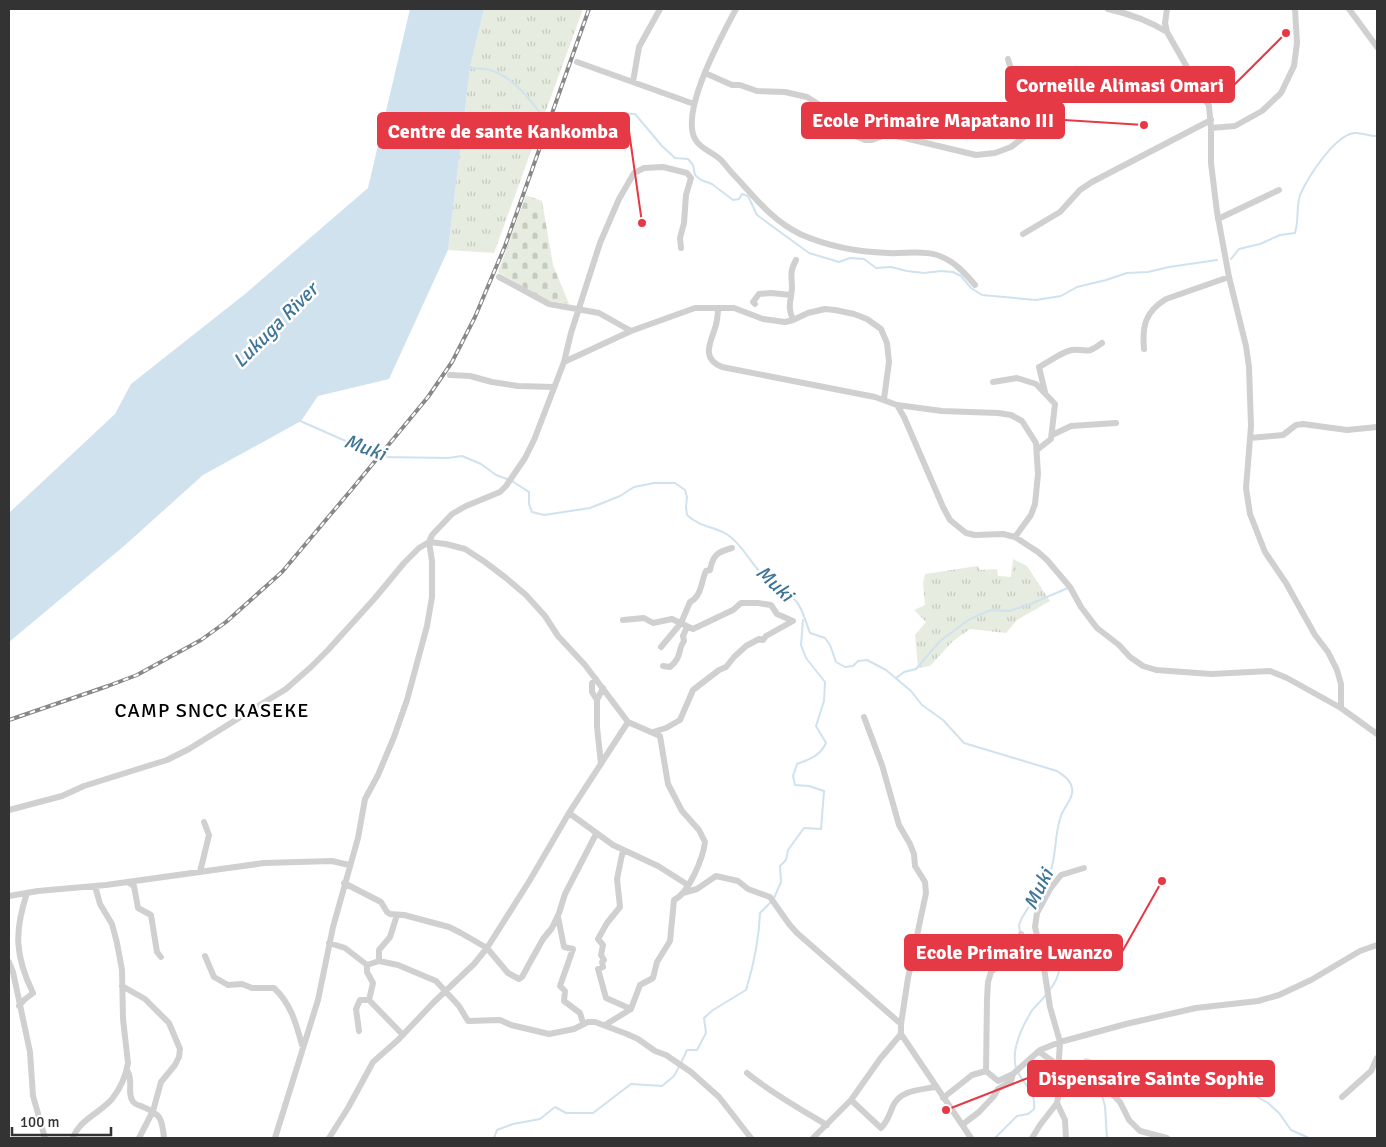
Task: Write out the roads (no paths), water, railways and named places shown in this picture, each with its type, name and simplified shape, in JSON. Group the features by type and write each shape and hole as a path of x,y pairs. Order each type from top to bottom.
{"street":[{"path":"632,82 639,47 660,9"},
{"path":"736,9 705,73 694,104 691,130 695,141 721,160 770,215 799,234 841,248 886,253 914,252 938,255 950,261 966,275 974,286"},
{"path":"1108,9 1117,10 1146,20 1167,32"},
{"path":"1167,9 1165,24 1167,32 1206,101 1211,120 1211,163 1218,219 1249,367 1251,401 1246,488 1250,514 1265,552 1286,583 1337,670 1341,684 1341,708"},
{"path":"1211,128 1235,126 1262,111 1281,93 1294,66 1297,43 1295,9"},
{"path":"1349,9 1377,47"},
{"path":"705,73 732,85 740,85 758,91 792,93 807,97 844,120 858,137 865,140 872,140 888,134 976,155 995,153 1011,147 1024,138 1032,128 1041,100 1034,87 1016,77 1011,70 1008,59"},
{"path":"577,62 694,104"},
{"path":"1023,234 1060,212 1080,190 1092,182 1211,120"},
{"path":"9,810 62,796 84,786 166,760 214,734 286,689 311,668 363,612 404,563 419,548 429,542 436,530 452,514 500,492 506,486 525,458 534,440 564,362 571,333 600,243 619,199 634,173 644,168 663,167 687,173 691,178 686,196 684,223 680,238 681,248"},
{"path":"1218,219 1279,190"},
{"path":"793,320 788,310 792,286 790,277 796,260"},
{"path":"499,277 548,304 579,311 599,313 631,331"},
{"path":"1144,349 1143,334 1145,323 1150,312 1160,303 1166,299 1229,277"},
{"path":"755,304 753,302 759,294 791,295"},
{"path":"564,362 631,331 695,308 734,308 763,318 785,322 808,312 825,309 835,310 867,319 881,329 887,343 889,362 884,399"},
{"path":"718,309 709,350 714,364 722,367 884,399 897,405 942,411 981,411 1011,415 1022,420 1036,444 1038,474 1035,504 1031,515 1015,537"},
{"path":"1045,393 1039,367 1064,353 1072,350 1090,352 1102,343"},
{"path":"450,375 470,376 518,386 554,387"},
{"path":"992,382 1017,378 1036,384 1055,404 1051,439 1037,450"},
{"path":"897,405 904,416 950,520 966,533 975,535 1002,534 1015,537 1047,560 1070,587 1081,607 1097,628 1143,666 1156,670 1211,674 1270,672 1287,678 1341,708 1377,734"},
{"path":"1052,435 1071,426 1116,423"},
{"path":"1250,438 1282,436 1296,425 1303,424 1347,430 1377,427"},
{"path":"429,542 446,544 465,550 506,578 526,595 545,616 558,636 596,679 628,722 660,736 668,784 682,812 699,830 705,842 696,871 683,893 674,900 670,941 658,962 653,978 640,985 631,1009 605,1025"},
{"path":"275,1138 318,1000 329,943 344,883 358,838 365,799 394,738 407,700 427,626 432,597 432,561 429,542"},
{"path":"663,666 670,667 680,653 681,644 684,641 684,625 690,602 694,600 703,584 703,578 706,571 710,570 712,560 719,551 732,548"},
{"path":"623,620 644,618 653,623 672,619 693,630 733,610 741,603 758,603 771,605 777,614 794,621 766,636 763,640 759,639 746,646 726,667 719,670 694,690 680,720 666,728 653,732"},
{"path":"661,648 684,625"},
{"path":"596,679 592,683 592,692 597,700"},
{"path":"601,764 597,727 597,700 603,688"},
{"path":"864,717 882,765 899,824 914,854 915,866 925,882 926,893 912,960 901,1034 971,1138"},
{"path":"329,1138 348,1108 368,1068 474,964 487,948 569,813 628,722"},
{"path":"569,813 596,834 622,850 658,866 688,885"},
{"path":"200,872 209,835 204,822"},
{"path":"344,883 381,902 387,912 449,927 487,948 508,972 519,978 522,977 558,917 565,894 596,834"},
{"path":"622,850 617,879 620,907 607,923 598,939 603,945 601,955 604,960 602,962 603,967 598,969 606,998 631,1009"},
{"path":"9,896 27,892 95,886 278,862 332,861 349,865"},
{"path":"1032,1138 1057,1103 1060,1087 1058,1074 1060,1042 1050,1007 1042,955 1035,927 1037,913 1050,889 1061,876 1084,868"},
{"path":"683,893 697,889 710,879 718,876 738,881 748,889 770,897 789,924 798,933 901,1024"},
{"path":"127,882 134,886 138,908 151,916 157,952 161,957"},
{"path":"73,1138 83,1122 111,1100 127,1070 128,1054 124,1038 122,970 115,933 108,915 100,904 95,886"},
{"path":"19,1006 33,993 23,973 18,950 18,925 27,892"},
{"path":"379,961 378,950 390,937 397,915"},
{"path":"558,917 564,947 573,949 560,986 565,991 564,1001 580,1013 583,1023"},
{"path":"986,1071 988,991 991,972 1017,948 1021,934"},
{"path":"329,943 345,948 367,966"},
{"path":"998,1081 1013,1074 1040,1050 1060,1042 1196,1008 1258,1001 1279,995 1311,980 1360,951 1377,945"},
{"path":"205,956 214,976 228,985 242,984 252,988 274,988 284,998 295,1019 303,1046"},
{"path":"367,966 379,961 398,965 436,982 462,1009 468,1022 500,1020 511,1025 549,1034 574,1029 583,1023 595,1022 638,1039 691,1072 719,1097 751,1138"},
{"path":"9,962 13,972 30,1052 34,1096 45,1138"},
{"path":"367,966 367,972 373,982 368,1000"},
{"path":"122,986 145,999 169,1023 180,1049 176,1065 161,1082 153,1111 139,1138"},
{"path":"360,1031 356,1009 360,1000 368,1000 403,1035"},
{"path":"814,1138 852,1100 880,1059 901,1034"},
{"path":"1040,1050 1041,1053 1059,1066 1108,1091 1120,1102 1129,1120 1140,1131 1167,1138"},
{"path":"1342,1097 1371,1071 1377,1058"},
{"path":"127,1070 131,1077 130,1093 132,1101 153,1111 161,1119 164,1138"},
{"path":"986,1071 998,1081"},
{"path":"943,1098 972,1075 986,1071"},
{"path":"747,1072 765,1088 827,1125"},
{"path":"962,1125 979,1112 998,1089 1011,1081 1013,1074"},
{"path":"998,1081 998,1089"},
{"path":"852,1100 881,1128 888,1122 894,1103 905,1092 936,1087"},
{"path":"1057,1103 1065,1120 1066,1138"}],"water":[{"name":"Lukuga River","path":"410,9 484,9 470,68 448,250 389,379 318,396 301,421 203,475 124,546 9,642 9,513 115,414 131,384 245,294 368,188"}],"waterway":[{"path":"470,68 488,69 505,77 530,100 540,113"},
{"path":"552,123 562,128 588,115 595,116 604,124 618,113 635,114 662,146 675,158 688,159 693,165 695,175 701,180 712,184 733,200 739,199 742,194 748,196 757,215 809,253 839,262 850,258 864,259 876,268 891,267 924,273 953,272 961,276 971,288 982,295 1036,300 1061,296 1077,287 1127,273 1148,272 1217,260"},
{"path":"1231,259 1239,249 1260,244 1280,235 1295,233 1300,195 1315,168 1330,149 1338,141 1354,133 1377,136"},
{"name":"Muki","path":"298,420 348,442 367,448 383,457 448,458 462,456 481,464 496,475 507,479"},
{"name":"Muki","path":"512,481 529,492 529,504 532,512 544,515 590,508 620,496 634,487 654,483 675,483 685,490 687,515 702,525 718,530 734,539 766,578 786,592 798,604 810,633 825,638 830,645 836,662 845,667 853,666 858,661 867,660 886,670 911,691 922,705 943,720 964,743 1057,771 1066,778 1070,782 1072,792 1059,823 1050,873 1023,915 1019,926 1021,934 1035,937"},
{"path":"896,678 904,672 916,669 940,641 970,619 991,610 1009,611 1028,605 1068,588"},
{"path":"774,898 781,882 780,866 786,860 788,850 804,828 821,829 824,791 809,786 795,785 793,776 797,764 818,754 826,743 816,726 824,701 825,682 806,658 801,645 803,620"},
{"path":"681,1063 687,1050 697,1050 706,1033 704,1018 713,1010 746,990 756,952 760,913 771,902"},
{"name":"Muki","path":"1041,941 1053,952 1059,964 1057,977 1049,991"},
{"name":"Muki","path":"1016,1068 1016,1046 1021,1032 1031,1012 1046,994"},
{"path":"1073,1071 1078,1064 1086,1059 1101,1064 1117,1064 1127,1070 1139,1084 1166,1090 1218,1089 1254,1095 1268,1103 1279,1113 1291,1130 1309,1138"},
{"path":"1086,1060 1099,1084"},
{"path":"494,1138 497,1130 513,1124 540,1119 555,1107 566,1113 593,1113 631,1084 662,1086 674,1076 679,1067"},
{"name":"Muki","path":"995,1138 1017,1116 1028,1114 1034,1109 1032,1093 1018,1072"},
{"path":"1032,1091 1055,1085 1070,1075"},
{"path":"1100,1089 1105,1106 1107,1138"}],"railway":[{"path":"9,720 137,675 201,640 226,622 282,572 428,397 452,362 475,317 505,246 589,9"}],"place":[{"name":"Corneille Alimasi Omari","path":"1286,33"},
{"name":"Ecole Primaire Mapatano III","path":"1144,125"},
{"name":"Centre de sante Kankomba","path":"642,223"},
{"name":"Ecole Primaire Lwanzo","path":"1162,881"},
{"name":"Dispensaire Sainte Sophie","path":"946,1110"}],"district":[{"name":"CAMP SNCC KASEKE","path":"212,710"}]}
